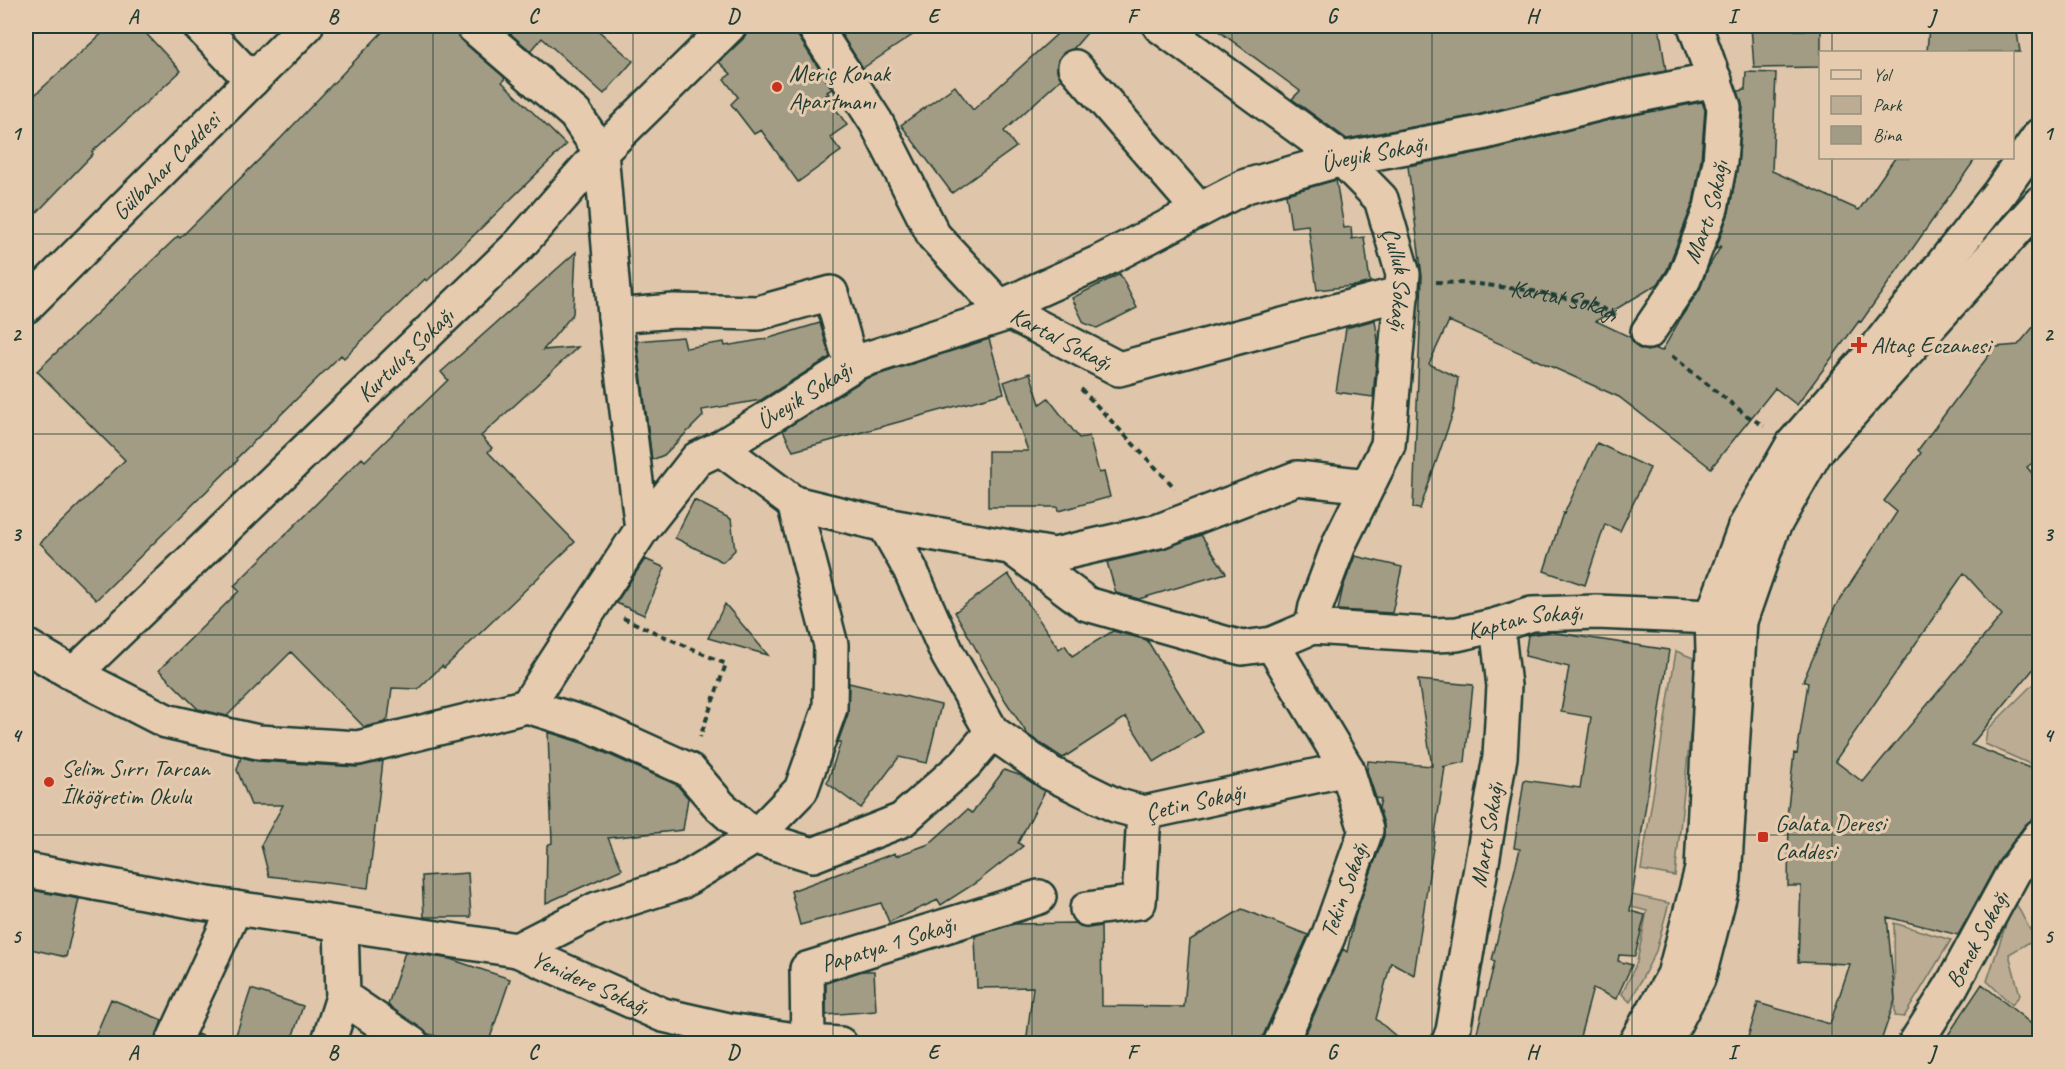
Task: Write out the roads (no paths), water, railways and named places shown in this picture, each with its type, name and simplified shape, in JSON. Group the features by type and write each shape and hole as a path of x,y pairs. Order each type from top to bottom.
{"street":[{"path":"200,26 252,80"},
{"name":"Gülbahar Caddesi","path":"26,306 306,26"},
{"path":"473,26 575,114 601,152 615,316 642,529"},
{"name":"Kurtuluş Sokağı","path":"74,674 520,244 601,152 729,26"},
{"name":"Kartal Sokağı","path":"814,26 876,122 934,236 1001,311 1119,369 1402,284"},
{"name":"Çulluk Sokağı","path":"1160,26 1342,159 1381,199 1402,284 1388,445 1340,542 1316,606 1312,627"},
{"path":"1695,26 1715,80"},
{"path":"1075,67 1199,210"},
{"name":"Üveyik Sokağı","path":"527,706 642,529 697,459 720,448 857,362 1001,311 1246,186 1342,159 1481,133 1609,101 1715,80"},
{"name":"Martı Sokağı","path":"1648,332 1684,279 1712,208 1720,162 1724,106 1715,80"},
{"path":"1664,1044 1698,979 1724,879 1726,619 1745,527 1793,444 1875,350 2000,192 2040,135"},
{"path":"1635,1044 1674,975 1701,869 1713,651 1726,619 1772,529 1815,453 2040,203"},
{"path":"615,316 674,311 758,313 831,293 847,350 857,362"},
{"path":"720,448 794,503 885,525 1054,555 1159,531 1297,478 1367,486"},
{"path":"517,950 597,909 681,882 755,837 801,790 830,708 831,645 794,503"},
{"path":"26,645 74,674 166,721 258,742 358,748 527,706 592,726 689,770 720,806 755,837 813,855 902,820 966,764 992,732 948,655 910,569 885,525"},
{"path":"1011,547 1087,604 1242,648 1272,644 1312,627"},
{"name":"Kaptan Sokağı","path":"1312,627 1435,635 1457,634 1532,614 1598,612 1726,619"},
{"name":"Martı Sokağı","path":"1448,1044 1453,1031 1500,757 1504,686 1497,625"},
{"name":"Tekin Sokağı","path":"1272,644 1347,769 1366,830 1328,937 1280,1044"},
{"name":"Çetin Sokağı","path":"992,732 1050,773 1115,805 1144,813 1347,769"},
{"path":"1087,909 1139,902 1144,813"},
{"name":"Benek Sokağı","path":"1915,1044 1951,987 2014,871 2040,836"},
{"name":"Yenidere Sokağı","path":"26,870 236,908 517,950 663,1015 734,1037 824,1043"},
{"name":"Papatya 1 Sokağı","path":"824,1043 807,969 1039,897"},
{"path":"172,1044 236,908"},
{"path":"328,1044 343,997 341,924"},
{"path":"343,997 412,1044"}],"place":[{"name":"Meriç Konak Apartmanı","path":"777,87"},
{"name":"Altaç Eczanesi","path":"1859,345"},
{"name":"Selim Sırrı Tarcan İlköğretim Okulu","path":"49,782"},
{"name":"Galata Deresi Caddesi","path":"1763,837"}]}
